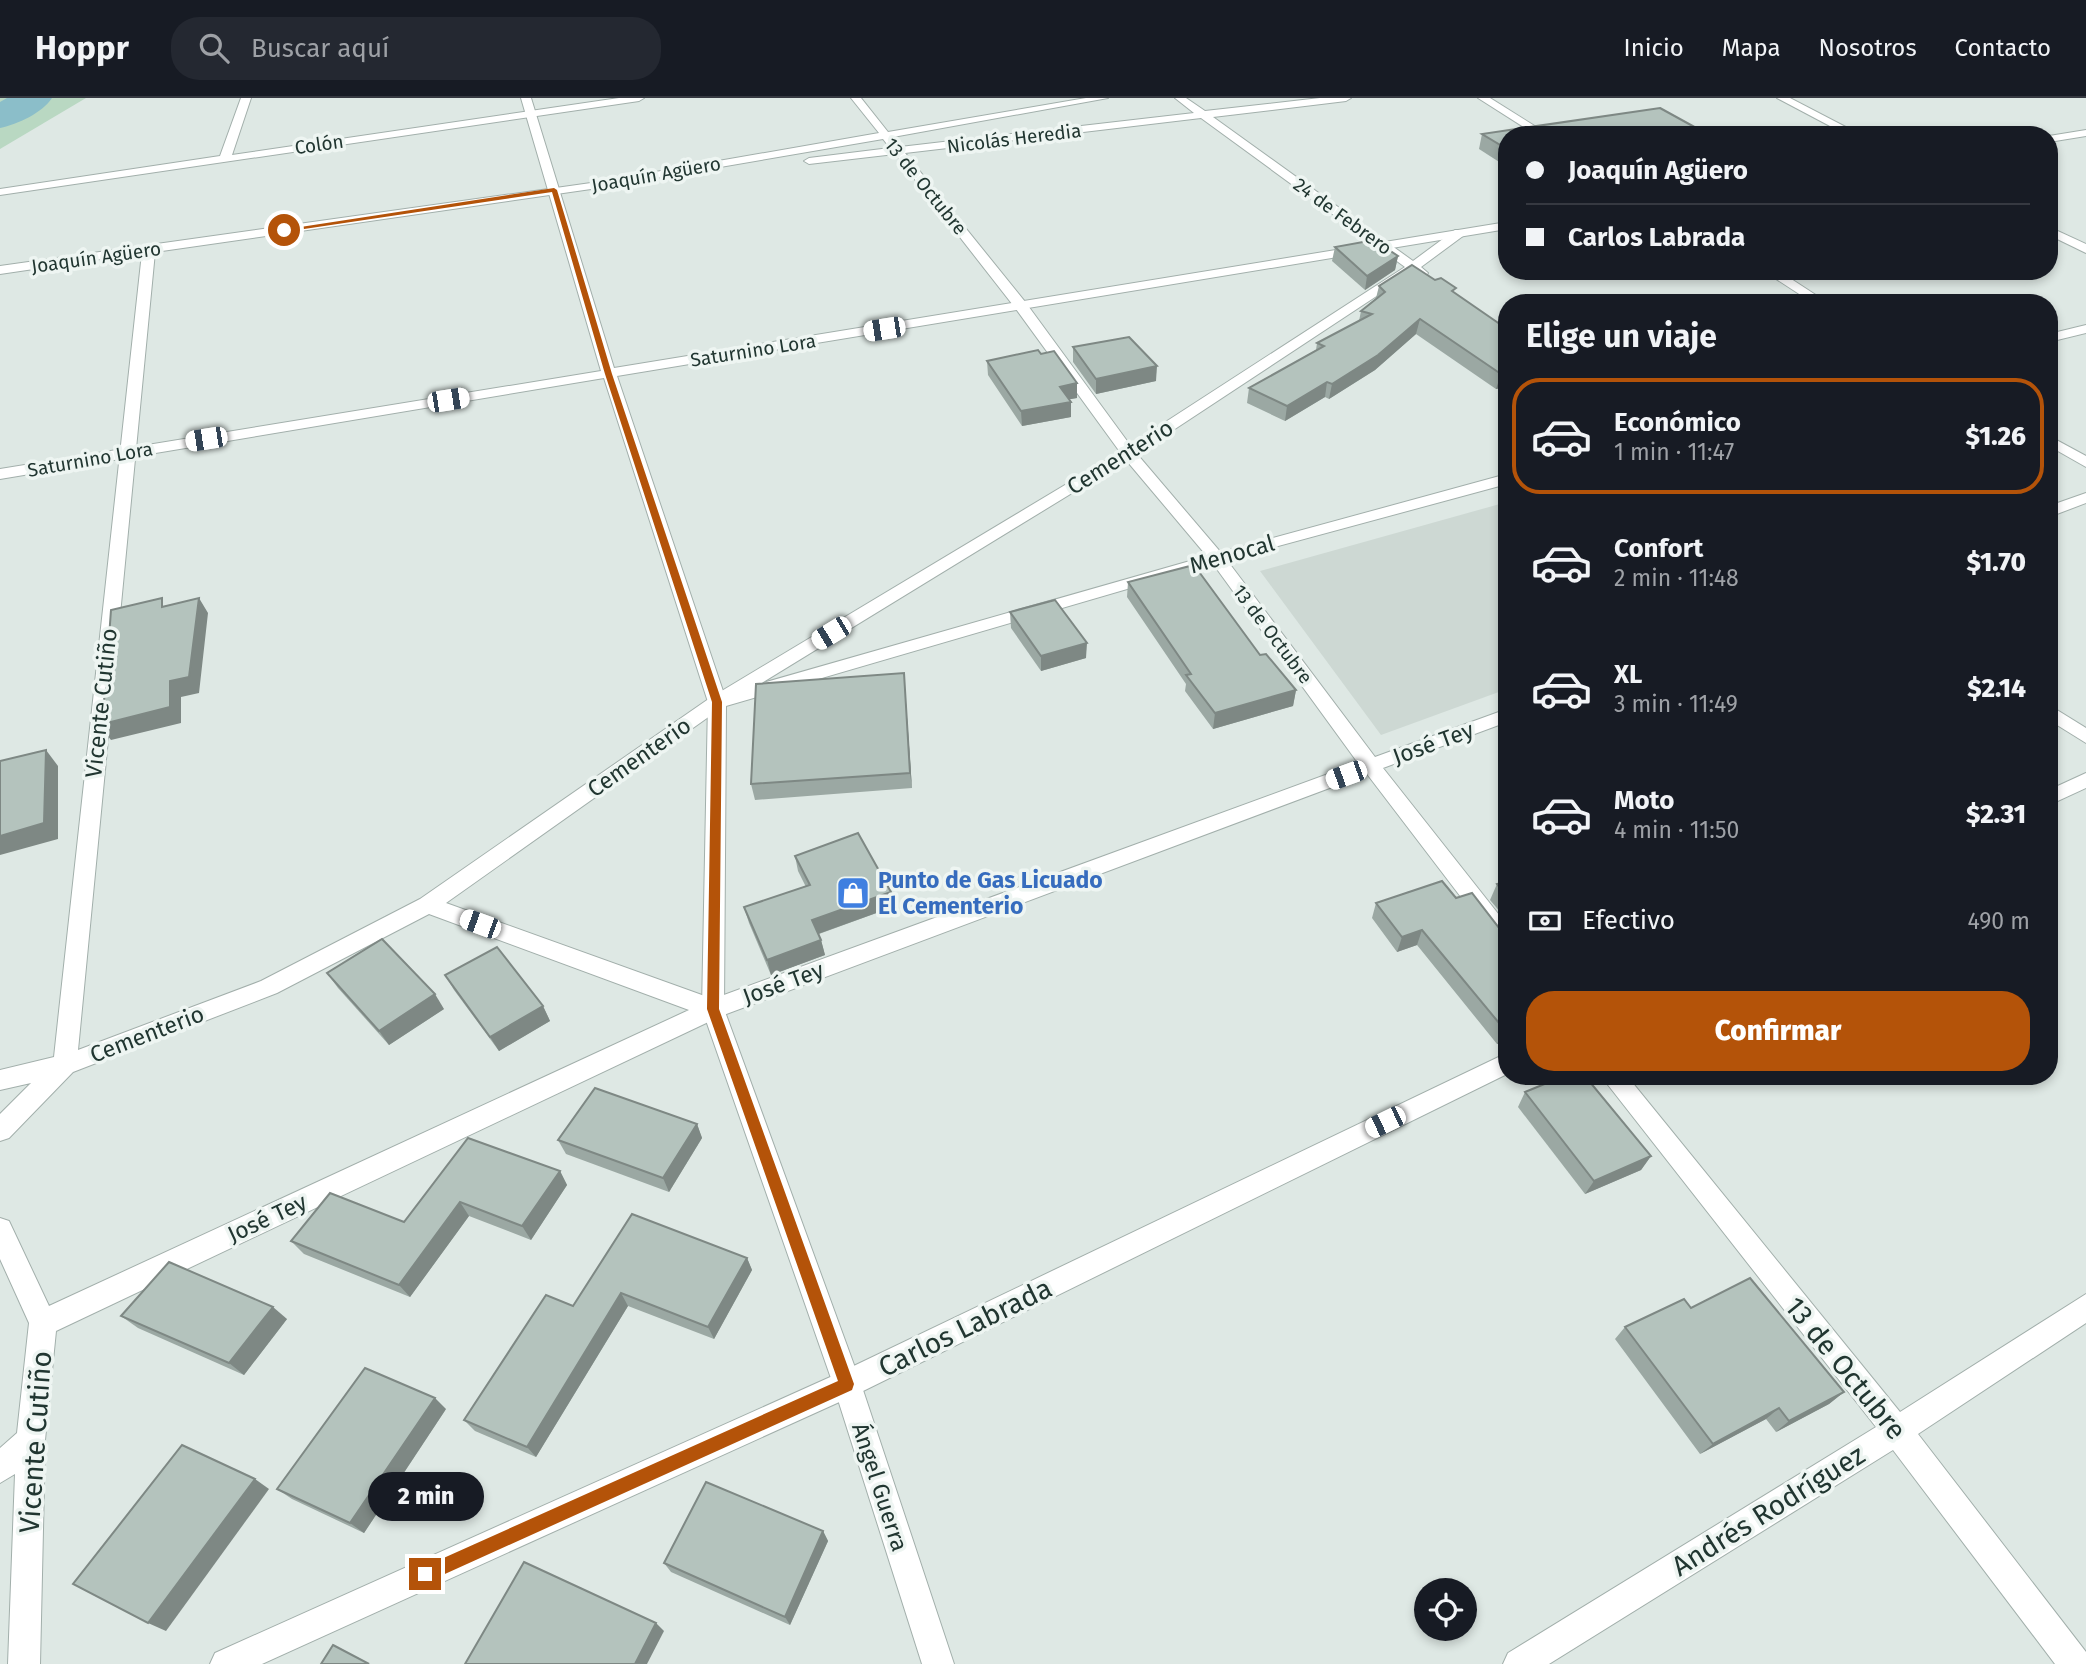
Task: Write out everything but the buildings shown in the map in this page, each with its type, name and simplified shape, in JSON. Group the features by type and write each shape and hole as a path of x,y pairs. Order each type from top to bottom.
{"street":[{"path":"225,158 246,98"},
{"name":"Ángel Guerra","path":"526,98 609,374 717,702 713,1009 847,1384 938,1664"},
{"name":"Colón","path":"0,192 639,98"},
{"name":"13 de Octubre","path":"856,98 1021,306 1128,453 1217,558 1371,766 1498,928"},
{"name":"Joaquín Agüero","path":"0,270 598,185 1103,98"},
{"name":"24 de Febrero","path":"1180,98 1434,282"},
{"name":"Nicolás Heredia","path":"598,185 1346,98"},
{"path":"1483,98 1529,126"},
{"path":"1782,98 1838,126"},
{"path":"2058,138 2086,133"},
{"name":"Saturnino Lora","path":"0,474 1498,226"},
{"name":"Cementerio","path":"0,1080 65,1065 269,987 428,905 717,702 1128,453 1413,267 1459,233"},
{"path":"2058,234 2086,248"},
{"name":"Vicente Cutiño","path":"65,1065 149,249"},
{"path":"1785,280 1807,294"},
{"path":"2058,336 2086,329"},
{"path":"2058,446 2086,463"},
{"name":"Menocal","path":"717,702 1217,558 1498,481"},
{"path":"2058,509 2086,498"},
{"path":"2058,717 2086,737"},
{"name":"José Tey","path":"44,1324 713,1009 1498,718"},
{"path":"2058,794 2086,780"},
{"path":"428,905 713,1009"},
{"path":"0,1130 65,1065"},
{"name":"Carlos Labrada","path":"226,1664 847,1384 1498,1067"},
{"name":"13 de Octubre","path":"1620,1085 1897,1431 2075,1664"},
{"name":"Vicente Cutiño","path":"0,1230 44,1324 31,1440 24,1664"},
{"name":"Andrés Rodríguez","path":"1518,1664 1897,1431 2086,1307"},
{"path":"0,1468 31,1440"}],"shaded area":[{"path":"1498,505 1498,692 1381,735 1260,571"}],"green space":[{"path":"0,98 86,98 0,149"}],"waterway":[{"path":"0,117 34,98"}],"place":[{"name":"Punto de Gas Licuado El Cementerio","path":"853,893"}],"route":[{"path":"284,230 554,190 609,374 717,702 713,1009 847,1384 425,1574"}]}
